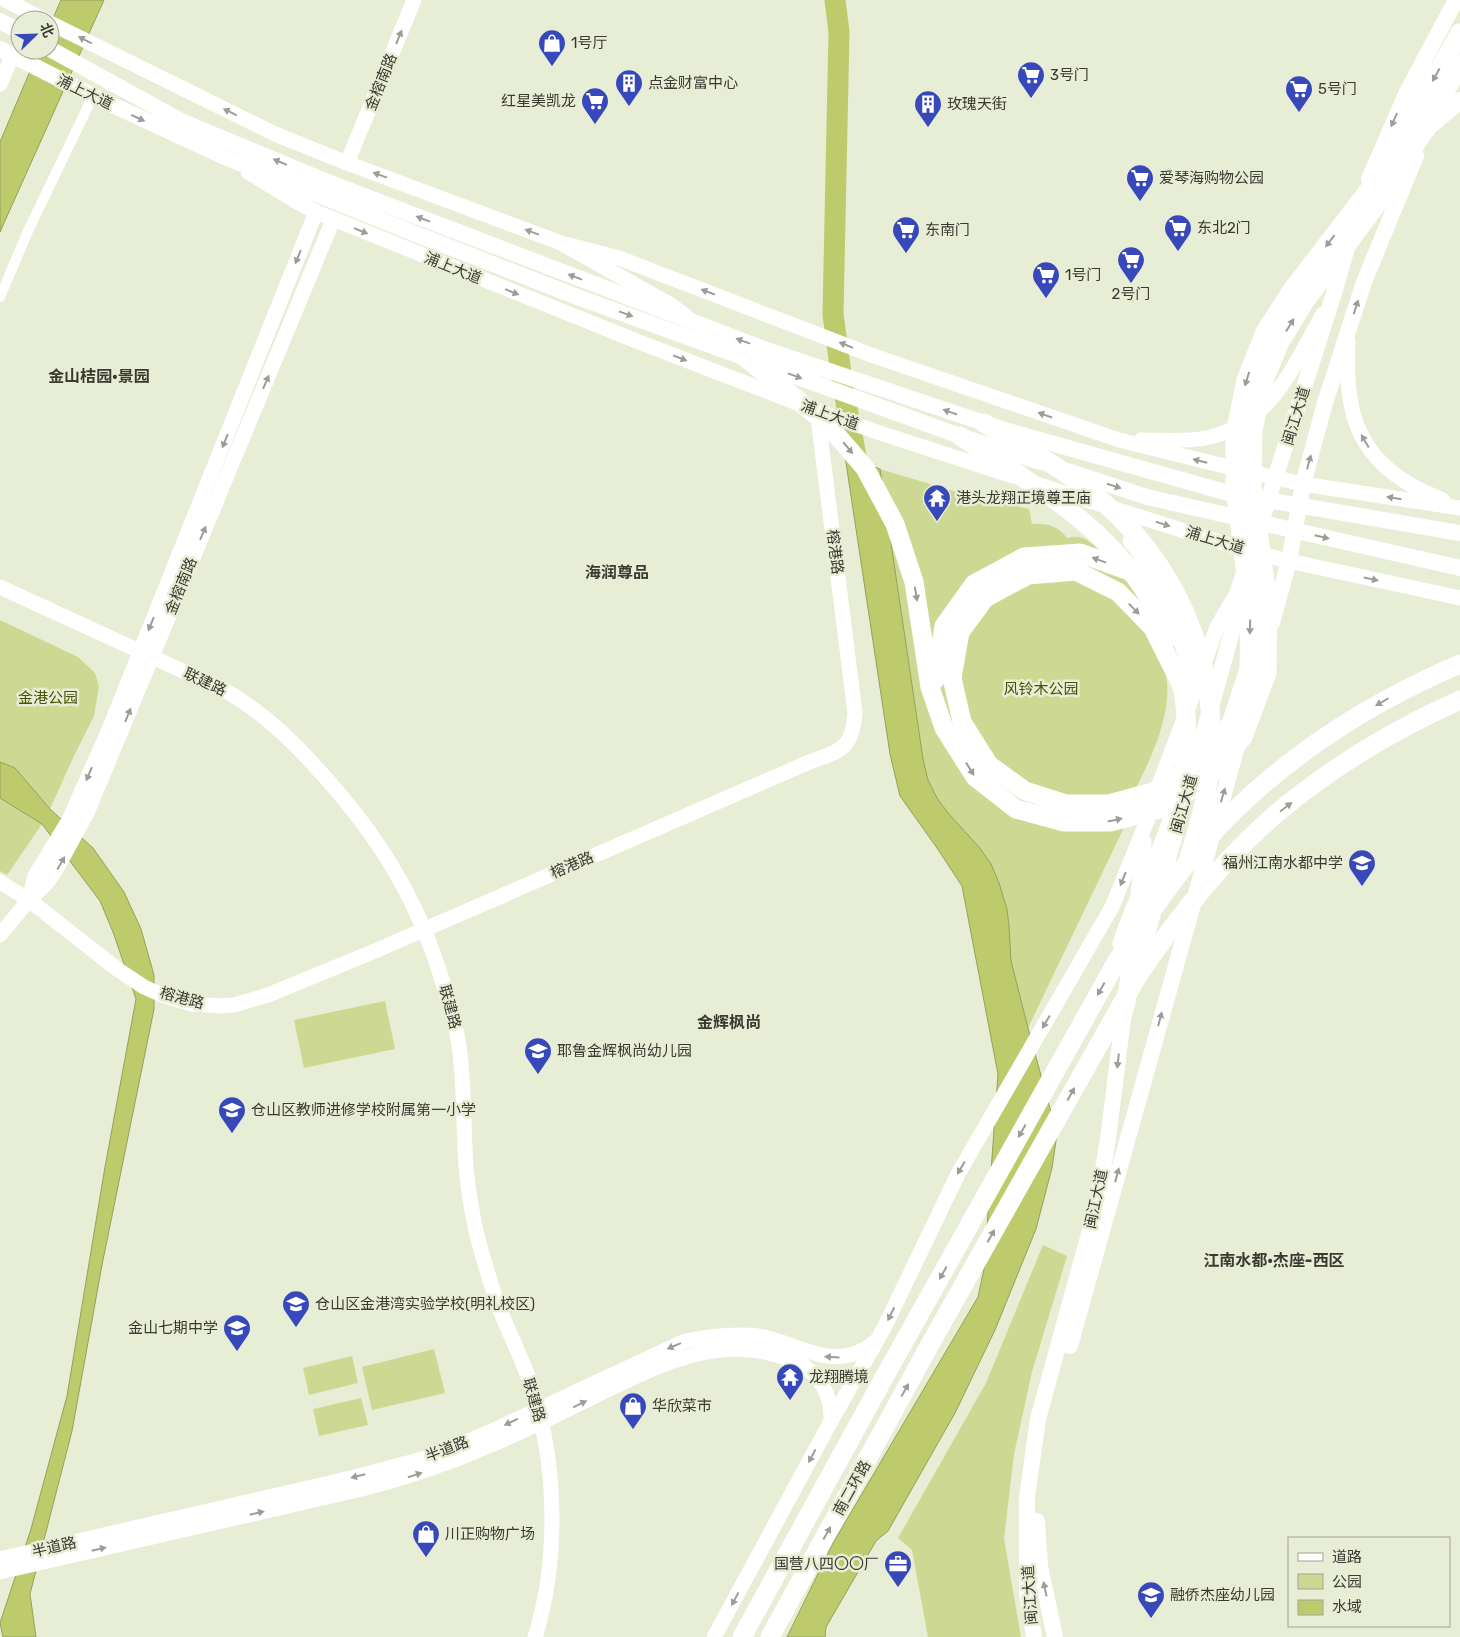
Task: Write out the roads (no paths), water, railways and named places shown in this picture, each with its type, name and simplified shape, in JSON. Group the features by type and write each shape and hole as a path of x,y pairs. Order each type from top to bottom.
{"highway":[{"path":"1183,688 1152,628 1118,592 1076,571 1028,575 985,598 960,632 952,678 962,722 989,765 1025,791 1066,804 1109,804 1153,792 1196,766 1231,724 1249,669 1250,607 1235,488 1235,434 1246,380 1265,332 1292,290 1375,182 1460,33"},
{"path":"746,358 827,424 865,468 895,524 914,582 930,687 944,728 975,777 1016,809 1064,822 1110,822 1159,809 1204,782 1244,737 1267,673 1268,604 1252,486 1252,432 1262,386 1280,342 1290,325 1386,192 1422,134 1460,64"},
{"path":"984,423 1066,474 1101,500 1129,527 1154,558 1173,588 1199,648 1207,680 1212,715 1208,787 1198,830 1184,871 1137,977"},
{"path":"960,436 1079,517 1110,544 1133,572 1150,599 1164,627 1174,655 1183,688 1186,720 1186,752 1181,786 1173,820 1129,921 1117,961"},
{"path":"944,728 935,679 944,626 974,584 1024,557 1080,553 1132,572 1172,609 1199,648"},
{"path":"1117,961 1146,919 1202,846 1231,814 1259,788 1323,738 1355,717 1426,679 1460,664"},
{"path":"1137,977 1165,936 1206,886 1249,839 1277,813 1373,744 1460,700"},
{"name":"南二环路","path":"742,1637 886,1374 1117,961"},
{"name":"南二环路","path":"770,1637 933,1340 1137,977"},
{"path":"729,1637 768,1590"},
{"path":"774,1637 788,1604"}],"main road":[{"path":"6,0 25,5"},
{"name":"金榕南路","path":"347,163 414,0"},
{"name":"闽江大道","path":"1034,1637 1026,1592 1028,1497 1038,1419 1096,1205 1108,1139 1123,1019 1235,621 1238,591 1276,477 1368,182 1407,92 1456,0"},
{"path":"60,28 275,134 561,243 619,258 874,356 1119,440 1303,484 1460,508"},
{"path":"0,84 6,53"},
{"name":"浦上大道","path":"6,53 93,96 227,158 580,298 960,436 1148,497 1460,568"},
{"name":"浦上大道","path":"60,54 183,122 324,181 696,324 822,369 984,423 1232,494 1460,533"},
{"name":"闽江大道","path":"1055,1637 1040,1566 1036,1500 1045,1434 1289,561 1303,484 1348,329 1378,245 1429,126 1459,102"},
{"name":"浦上大道","path":"227,158 299,203 333,220 639,342 832,416 1251,552 1460,598"},
{"path":"146,654 316,212"},
{"name":"金榕南路","path":"0,935 29,900 46,884 79,831 98,788 146,654 333,220"},
{"path":"561,243 671,304 696,324"},
{"path":"1119,440 1191,440 1207,438 1223,433 1248,420 1281,388 1334,293"},
{"path":"1348,329 1347,385 1352,410 1361,435 1372,454 1392,473 1412,486 1460,508"},
{"name":"榕港路","path":"0,882 29,900 117,970 144,987 192,1004 234,1006 268,995 366,954 833,753 845,746 850,739 854,727 855,713 817,410"},
{"path":"1099,504 1137,549 1168,607 1186,656 1189,706"},
{"name":"联建路","path":"0,587 231,694 268,720 296,745 332,785 372,834 400,878 425,928 449,1001 459,1044 465,1104 466,1166 477,1232 495,1294 527,1375 540,1416 550,1484 551,1551 546,1594 535,1637"},
{"path":"714,1637 830,1421 884,1328 958,1174 1112,907 1147,820 1216,627 1238,591"},
{"path":"1123,1019 1147,820"},
{"name":"半道路","path":"0,1572 405,1478 454,1461 675,1345 706,1337 737,1334 757,1336 782,1342 827,1357 843,1357 856,1353 876,1341"},
{"name":"半道路","path":"0,1560 396,1467 540,1416 680,1358 701,1352 733,1349 770,1353 805,1366 817,1377 826,1392 830,1405 830,1421"}],"street":[{"path":"0,297 28,231 93,96"}],"water":[{"path":"61,0 104,0 0,232 0,142 35,60 60,60 60,10 57,10"},
{"path":"845,456 880,469 923,759 928,780 937,798 948,813 979,847 991,864 999,883 1007,909 1011,961 1057,1134 1052,1168 1036,1229 995,1330 955,1413 888,1531 876,1541 826,1627 825,1637 787,1637 833,1543 978,1297 984,1269 998,1074 962,886 900,796 890,754"},
{"path":"0,762 15,768 50,809 93,848 124,892 141,929 154,975 154,1009 102,1265 72,1431 30,1594 36,1637 3,1637 0,1623 31,1529 67,1396 105,1167 136,999 113,932 100,901 42,824 0,798"}],"waterway":[{"path":"835,0 839,32 833,314 842,381 858,467"}],"place":[{"name":"1号厅","path":"552,67"},
{"name":"3号门","path":"1031,99"},
{"name":"点金财富中心","path":"629,107"},
{"name":"5号门","path":"1299,113"},
{"name":"红星美凯龙","path":"595,125"},
{"name":"玫瑰天街","path":"928,128"},
{"name":"爱琴海购物公园","path":"1140,202"},
{"name":"东北2门","path":"1178,252"},
{"name":"东南门","path":"906,254"},
{"name":"2号门","path":"1131,284"},
{"name":"1号门","path":"1046,299"},
{"name":"港头龙翔正境尊王庙","path":"937,522"},
{"name":"福州江南水都中学","path":"1362,887"},
{"name":"耶鲁金辉枫尚幼儿园","path":"538,1075"},
{"name":"仓山区教师进修学校附属第一小学","path":"232,1134"},
{"name":"仓山区金港湾实验学校(明礼校区)","path":"296,1328"},
{"name":"金山七期中学","path":"237,1352"},
{"name":"龙翔腾境","path":"790,1401"},
{"name":"华欣菜市","path":"633,1430"},
{"name":"川正购物广场","path":"426,1558"},
{"name":"国营八四〇〇厂","path":"898,1588"},
{"name":"融侨杰座幼儿园","path":"1151,1619"}],"district":[{"name":"金山桔园·景园","path":"99,376"},
{"name":"海润尊品","path":"617,572"},
{"name":"金辉枫尚","path":"729,1022"},
{"name":"江南水都·杰座-西区","path":"1274,1260"}],"park label":[{"name":"风铃木公园","path":"1041,689"},
{"name":"金港公园","path":"48,698"}]}
